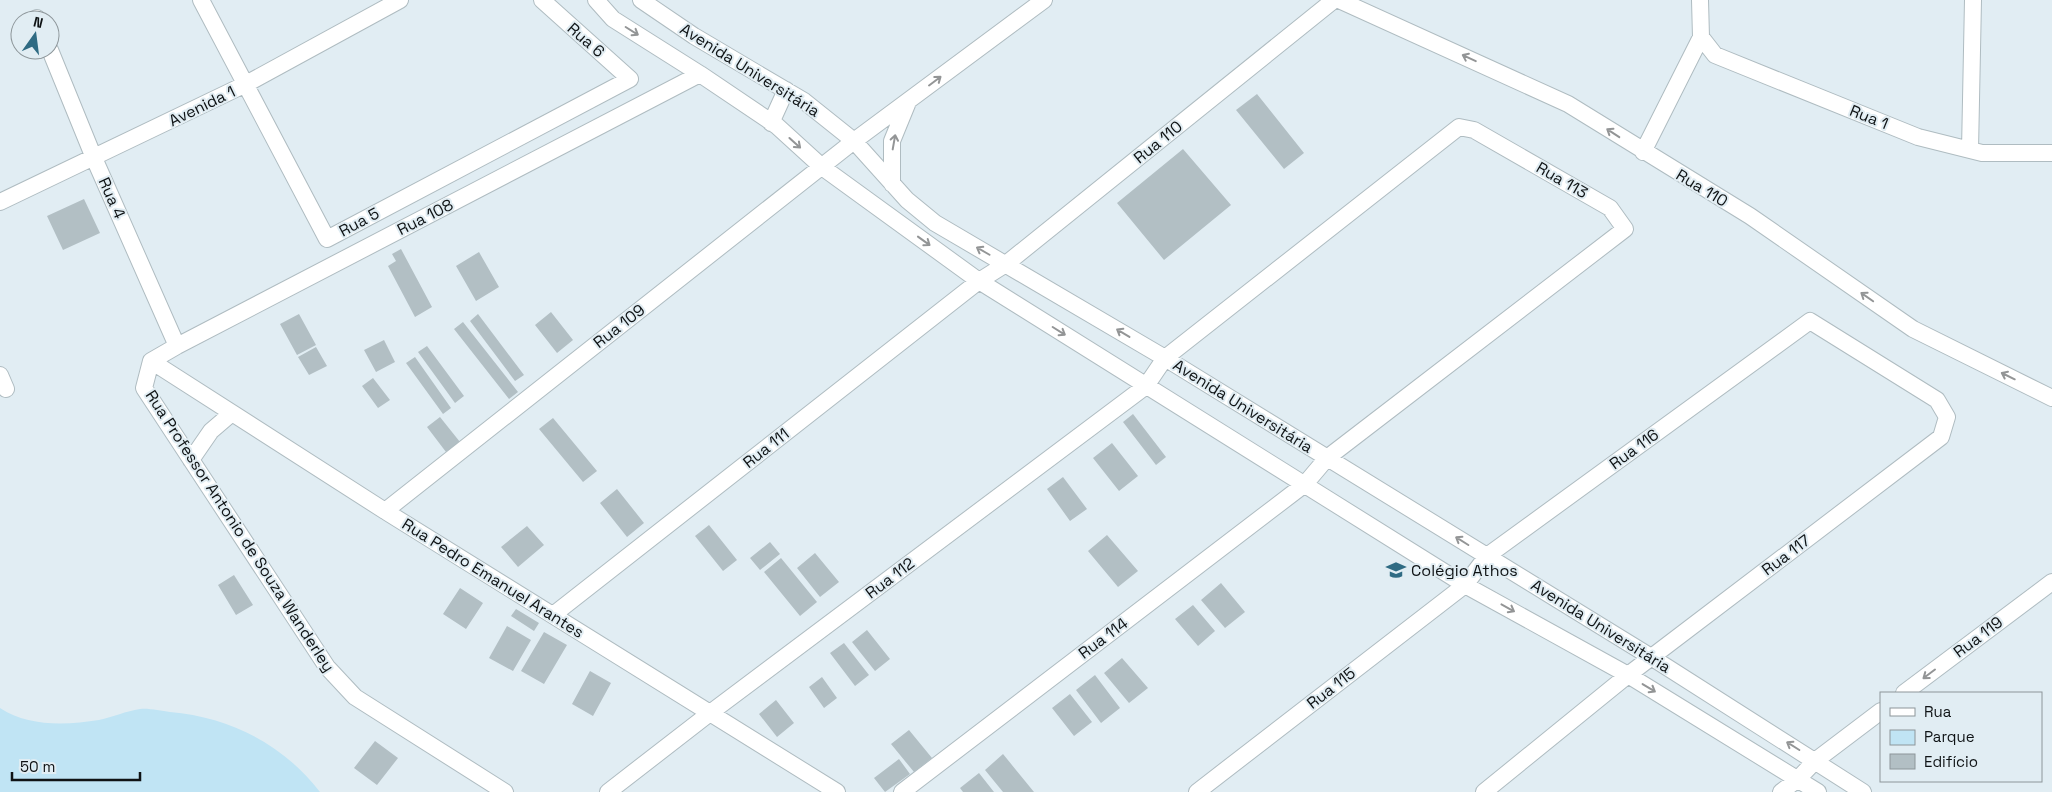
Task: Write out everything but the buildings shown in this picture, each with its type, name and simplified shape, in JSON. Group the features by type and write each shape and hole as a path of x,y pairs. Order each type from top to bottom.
{"street":[{"name":"Rua 5","path":"201,0 327,239 630,80"},
{"name":"Avenida 1","path":"0,202 246,84 400,0"},
{"name":"Rua 6","path":"542,0 630,80"},
{"name":"Avenida Universitária","path":"596,0 613,19 700,74 771,123 822,167 979,281 1465,585 1628,675 1818,792"},
{"name":"Avenida Universitária","path":"640,0 694,36 804,101 854,141 892,184 935,223 1165,358 1651,657 1863,792"},
{"path":"854,141 1044,0"},
{"name":"Rua 110","path":"979,281 1006,264 1334,0"},
{"name":"Rua 110","path":"1339,0 1568,104 1643,152 1750,216 1913,329 2052,398"},
{"path":"1643,152 1701,37 1700,0"},
{"path":"1970,150 1973,0"},
{"name":"Rua 1","path":"1701,37 1715,55 1918,137 1982,153 2052,153"},
{"name":"Rua 4","path":"54,60 94,158 177,346"},
{"name":"Rua 108","path":"151,361 700,74"},
{"path":"771,123 786,90"},
{"path":"892,184 892,141 908,102"},
{"name":"Rua 113","path":"1165,358 1459,127 1474,130 1610,208 1625,229 1327,458 1305,484"},
{"name":"Rua 109","path":"385,511 854,141"},
{"name":"Rua 111","path":"553,615 979,281"},
{"name":"Rua 116","path":"1465,585 1487,556 1810,321"},
{"name":"Rua 117","path":"1484,792 1651,657 1941,437 1946,417 1937,400 1810,321"},
{"name":"Rua 112","path":"608,792 710,712 1146,386 1165,358"},
{"name":"Rua Pedro Emanuel Arantes","path":"151,361 385,511 837,792"},
{"name":"Rua Professor Antonio de Souza Wanderley","path":"151,361 144,388 332,673 355,697 506,792"},
{"path":"191,460 211,431 232,413"},
{"name":"Rua 114","path":"902,792 1305,484"},
{"name":"Rua 119","path":"1905,692 2052,582"},
{"name":"Rua 115","path":"1197,792 1465,585"},
{"path":"1781,792 1798,779 1815,761 1880,712"}],"green space":[{"path":"0,708 23,719 48,723 74,723 99,720 140,709 192,715 214,720 254,736 273,747 306,775 320,792 0,792"}],"place":[{"name":"Colégio Athos","path":"1396,570"}]}
